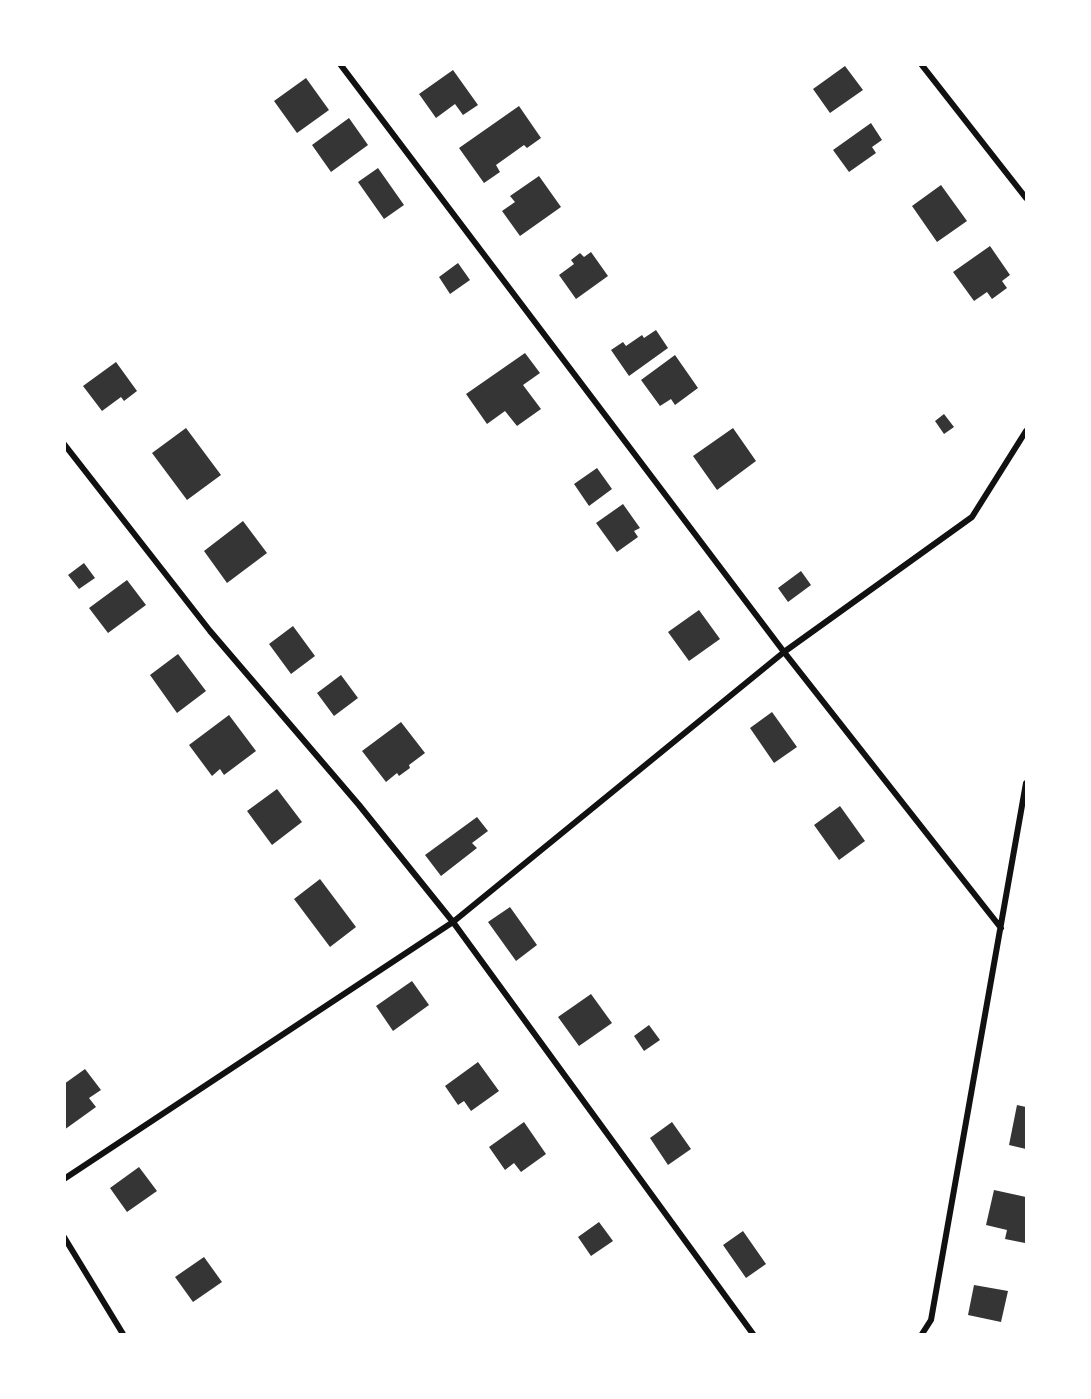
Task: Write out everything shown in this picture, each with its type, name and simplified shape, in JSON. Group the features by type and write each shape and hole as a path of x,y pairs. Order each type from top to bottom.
{"street":[{"path":"340,64 784,652 1001,928"},
{"path":"921,64 1026,198"},
{"path":"64,1179 453,922 784,652 972,517 1026,431"},
{"path":"64,444 210,631 351,796 453,922 753,1335"},
{"path":"922,1335 931,1320 1026,783"},
{"path":"64,1237 123,1335"}],"building":[{"path":"845,66 863,90 830,113 813,89"},
{"path":"453,70 478,105 463,115 455,104 436,118 419,94"},
{"path":"306,78 329,110 297,133 274,101"},
{"path":"519,106 541,138 527,148 524,145 496,165 500,172 484,183 459,148"},
{"path":"349,118 368,145 331,172 312,145"},
{"path":"871,123 882,140 872,147 876,153 849,172 833,150"},
{"path":"378,168 404,205 384,219 358,182"},
{"path":"539,176 561,207 520,236 502,211 515,202 510,196"},
{"path":"941,185 967,221 937,242 912,206"},
{"path":"990,246 1010,275 1002,281 1007,288 992,299 987,292 974,301 953,272"},
{"path":"591,252 608,276 576,299 559,275 574,264 571,260 580,253 584,257"},
{"path":"458,263 470,280 450,294 439,277"},
{"path":"656,330 668,348 629,376 611,350 623,342 626,346 642,335 644,338"},
{"path":"525,353 540,373 523,385 541,409 517,426 505,411 487,424 466,394"},
{"path":"675,355 698,388 675,405 671,399 660,406 641,380"},
{"path":"116,362 137,391 124,401 121,397 102,411 83,386"},
{"path":"944,414 954,427 944,434 935,421"},
{"path":"186,428 221,475 187,500 152,453"},
{"path":"733,428 756,461 717,490 693,456"},
{"path":"597,468 612,489 589,506 574,484"},
{"path":"623,504 640,528 634,531 638,537 617,552 596,523"},
{"path":"243,521 267,553 227,583 204,551"},
{"path":"84,563 95,578 79,589 68,575"},
{"path":"801,571 811,585 788,602 778,588"},
{"path":"127,580 146,605 108,633 89,608"},
{"path":"699,610 720,639 689,661 668,632"},
{"path":"293,626 315,656 291,674 269,644"},
{"path":"178,654 206,691 177,713 150,675"},
{"path":"341,675 358,698 334,716 317,693"},
{"path":"772,712 797,747 774,763 750,728"},
{"path":"229,715 256,751 224,775 220,769 212,776 189,745"},
{"path":"401,722 425,753 409,765 410,768 399,776 397,773 386,782 362,751"},
{"path":"277,789 302,822 272,845 247,811"},
{"path":"840,806 865,841 839,860 814,825"},
{"path":"477,817 488,831 472,843 477,848 441,876 425,855"},
{"path":"320,879 356,927 330,947 294,899"},
{"path":"510,907 537,945 516,961 488,922"},
{"path":"412,981 429,1005 393,1031 376,1006"},
{"path":"591,994 612,1023 579,1046 558,1017"},
{"path":"649,1025 660,1040 644,1051 634,1036"},
{"path":"478,1062 499,1091 471,1111 464,1101 458,1105 445,1086"},
{"path":"85,1069 101,1090 89,1098 96,1107 64,1130 64,1084"},
{"path":"1017,1105 1026,1107 1026,1149 1009,1145"},
{"path":"524,1122 546,1154 521,1172 514,1163 505,1170 489,1147"},
{"path":"672,1122 691,1149 668,1165 650,1138"},
{"path":"139,1167 157,1191 127,1212 110,1188"},
{"path":"994,1190 1026,1197 1025,1243 1005,1239 1007,1230 986,1225"},
{"path":"599,1222 613,1241 591,1256 578,1237"},
{"path":"743,1231 766,1264 746,1278 723,1245"},
{"path":"204,1257 222,1282 193,1302 175,1277"},
{"path":"974,1285 1008,1291 1001,1322 968,1315"}]}
